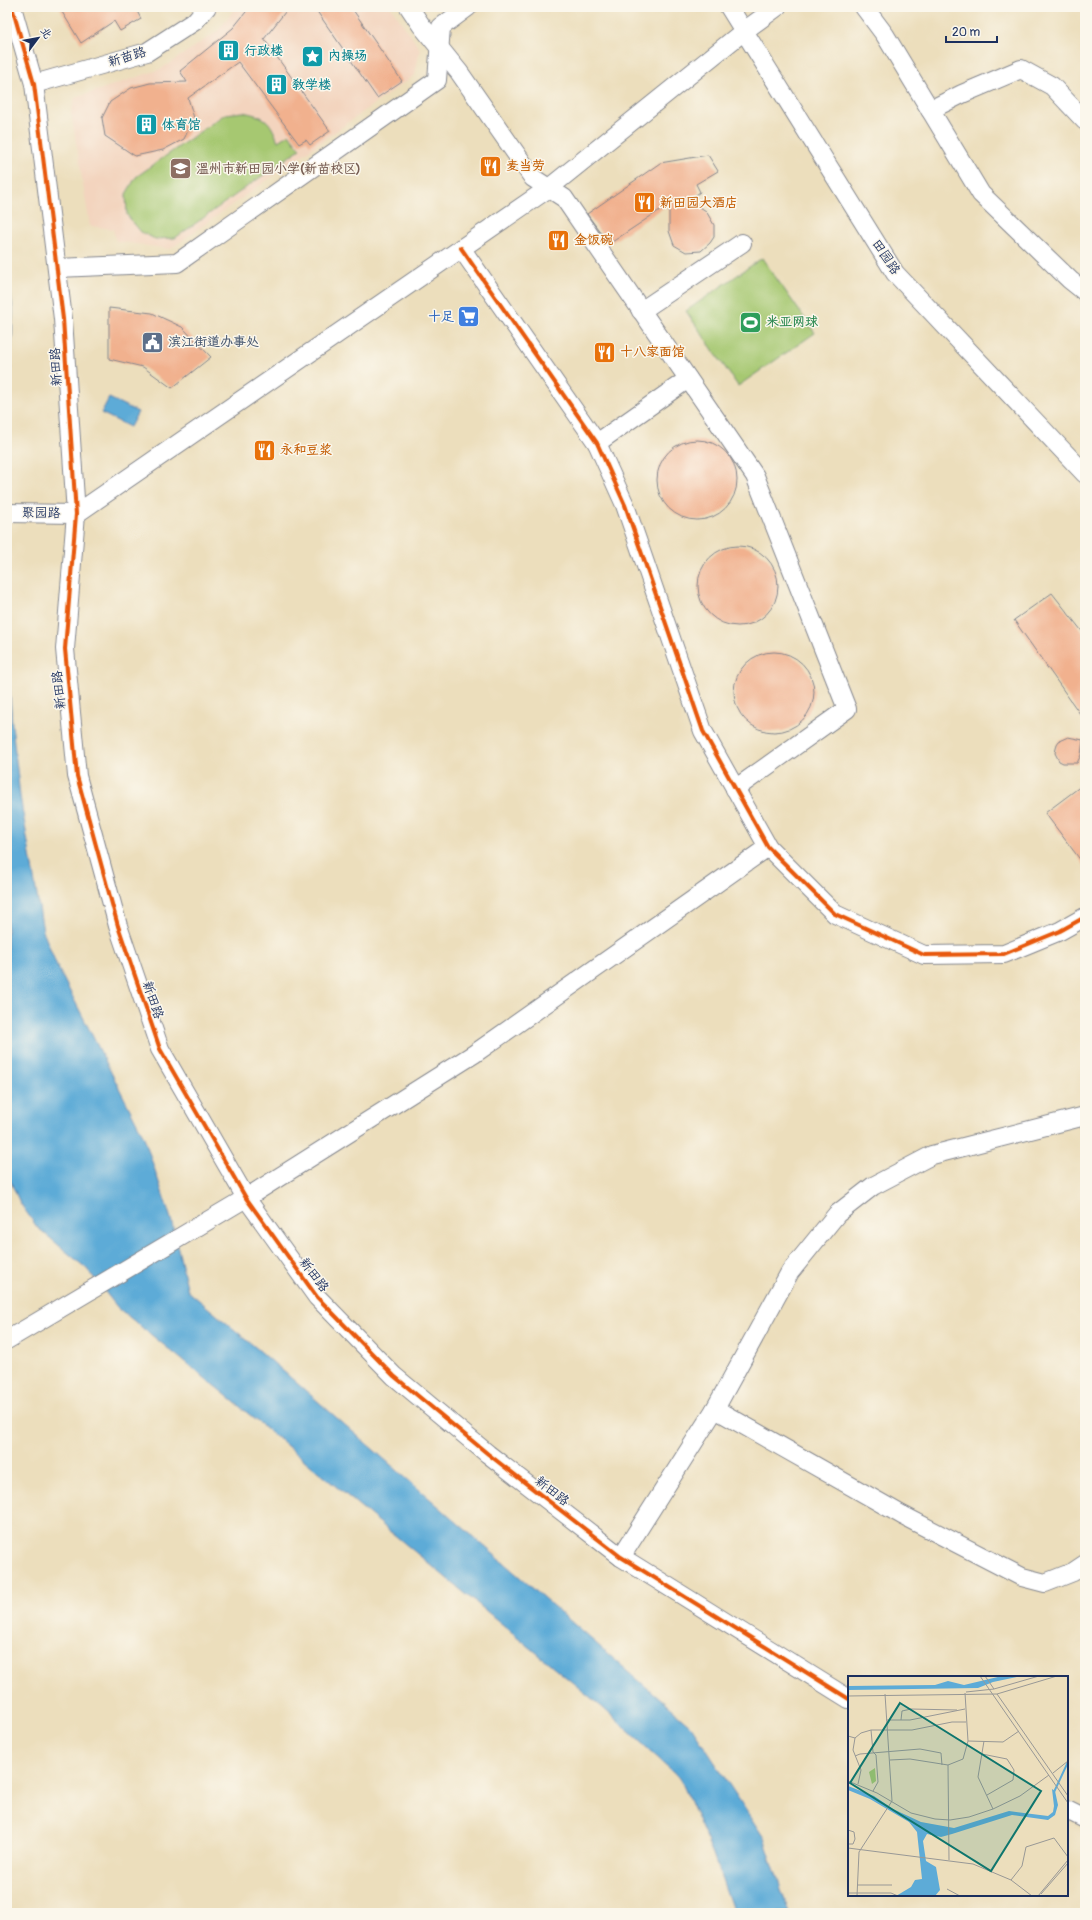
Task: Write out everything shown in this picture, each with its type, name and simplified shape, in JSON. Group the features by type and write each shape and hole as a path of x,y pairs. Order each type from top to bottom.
{"street":[{"name":"新田路","path":"12,7 34,84 63,319 76,514 65,649 77,776 118,926 160,1049 246,1198 317,1297 394,1376 488,1454 621,1557 848,1698"},
{"name":"新苗路","path":"34,84 147,52 195,21 207,7"},
{"path":"409,7 459,72 534,178 564,198 755,476 847,709 735,789"},
{"path":"57,268 176,262 437,80 441,27 468,7"},
{"name":"田园路","path":"729,7 895,273 1085,474"},
{"path":"76,514 549,188 744,31 777,7"},
{"path":"864,7 885,35 981,194 1070,280 1085,292"},
{"path":"930,110 962,94 1021,69 1052,86 1085,121"},
{"path":"641,311 742,243"},
{"path":"462,248 597,443 625,505 703,731 768,847 835,914 924,955 1004,954 1060,931 1085,917"},
{"path":"597,443 688,379"},
{"name":"聚园路","path":"12,513 76,514"},
{"path":"7,1340 246,1198 474,1054 768,847"},
{"path":"621,1557 715,1409 790,1272 836,1214 873,1186 932,1155 1085,1116"},
{"path":"715,1409 902,1514 1022,1577 1045,1583 1073,1572 1085,1564"},
{"path":"1068,1810 1085,1818"}],"shaded area":[{"name":"温州市新田园小学(新苗校区)","path":"236,7 391,7 420,49 415,75 170,249 116,241 113,229 90,226 71,112 75,98 161,69 218,31"}],"green space":[{"path":"243,112 266,120 272,128 278,141 289,134 300,149 175,238 155,239 141,232 127,215 126,194 136,177 225,114"},
{"name":"米亚网球","path":"762,258 815,333 738,386 686,311"}],"water":[{"path":"7,265 13,311 7,470"},
{"path":"109,398 138,412 130,427 101,413"},
{"path":"7,645 12,725 20,796 43,931 57,966 144,1137 171,1219 188,1291 260,1351 691,1726 764,1838 789,1913 734,1913 713,1854 680,1778 602,1707 227,1396 118,1308 87,1269 37,1227 20,1203 7,1173"}],"building":[{"path":"59,7 135,7 141,19 120,31 114,21 81,43"},
{"path":"250,7 289,7 264,39 330,131 310,145 306,140 299,144 238,62 188,98 194,118 184,139 163,150 135,156 105,136 102,118 110,102 131,88 150,83 187,82 180,71 233,28"},
{"name":"教学楼","path":"314,7 351,7 402,81 377,98"},
{"name":"新田园大酒店","path":"708,155 718,171 696,184 700,192 689,200 706,211 714,225 714,237 701,251 686,252 674,245 669,231 669,204 609,244 587,214 660,163"},
{"name":"滨江街道办事处","path":"109,308 152,313 182,327 211,357 172,388 143,367 109,359"},
{"path":"689,440 705,440 719,446 731,458 737,472 737,488 731,502 719,514 705,520 689,520 675,514 663,502 657,488 657,472 663,458 675,446"},
{"path":"730,546 746,546 767,557 778,578 778,594 767,615 746,626 730,626 716,620 709,615 704,608 698,594 698,578 704,564 709,557 716,552"},
{"path":"1052,593 1085,635 1085,721 1014,620"},
{"path":"766,652 782,652 803,663 814,684 814,700 803,721 782,732 766,732 752,726 745,721 740,714 734,700 734,684 740,670 745,663 752,658"},
{"path":"1068,737 1083,740 1081,755 1077,763 1063,763 1059,761 1055,753 1059,741"},
{"path":"1085,783 1085,866 1045,813"}],"cycle path":[{"path":"12,7 34,84 63,319 76,514 65,649 77,776 118,926 160,1049 246,1198 317,1297 394,1376 488,1454 621,1557 848,1698"},
{"path":"461,248 597,443 625,505 703,731 768,847 835,914 924,955 1004,954 1060,931 1085,917"}],"place":[{"name":"行政楼","path":"228,51"},
{"name":"内操场","path":"313,56"},
{"name":"教学楼","path":"276,85"},
{"name":"体育馆","path":"147,125"},
{"name":"麦当劳","path":"491,166"},
{"name":"温州市新田园小学(新苗校区)","path":"181,169"},
{"name":"新田园大酒店","path":"645,203"},
{"name":"金饭碗","path":"558,240"},
{"name":"十足","path":"469,317"},
{"name":"米亚网球","path":"750,322"},
{"name":"滨江街道办事处","path":"153,342"},
{"name":"十八家面馆","path":"605,352"},
{"name":"永和豆浆","path":"264,450"}]}
